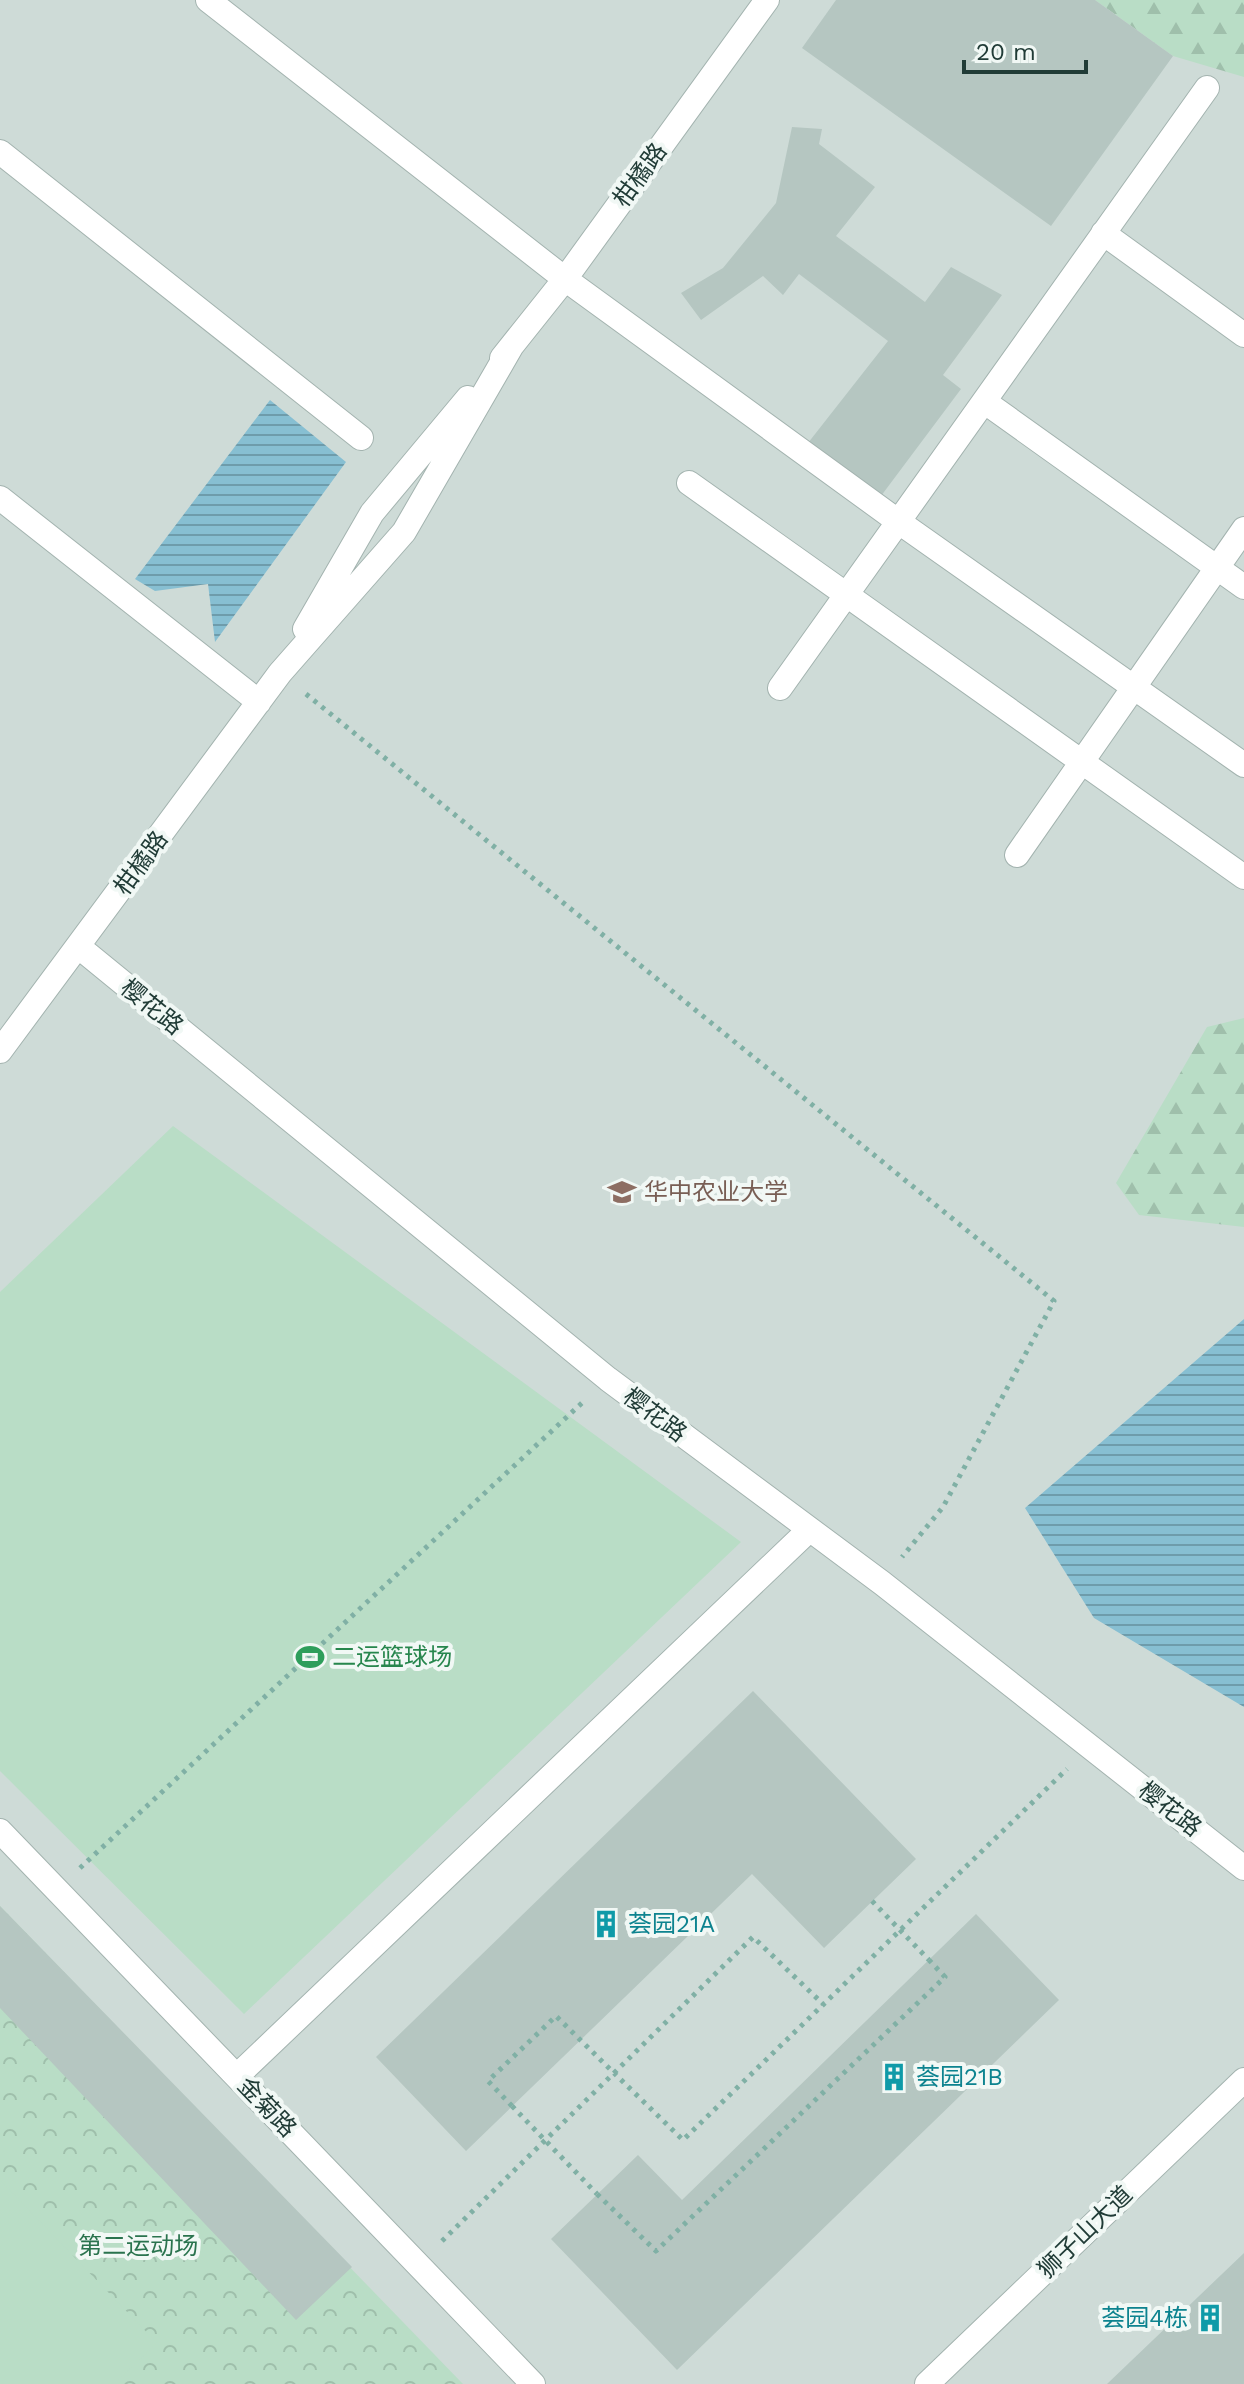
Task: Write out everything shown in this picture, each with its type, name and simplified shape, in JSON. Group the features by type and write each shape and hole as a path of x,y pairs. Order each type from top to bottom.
{"street":[{"path":"208,0 565,279 899,522 1244,765"},
{"name":"柑橘路","path":"280,673 372,513 565,279 767,0"},
{"path":"780,688 1207,88"},
{"path":"0,152 361,438"},
{"path":"1103,233 1244,335"},
{"name":"柑橘路","path":"0,1051 280,673 404,532 511,347"},
{"path":"985,402 1244,587"},
{"path":"689,483 1244,877"},
{"path":"0,498 259,702"},
{"path":"1017,855 1244,529"},
{"name":"樱花路","path":"79,947 608,1379 882,1583 1244,1868"},
{"path":"237,2076 809,1530"},
{"name":"金菊路","path":"0,1831 533,2384"},
{"name":"狮子山大道","path":"927,2384 1244,2080"}],"path":[{"path":"280,673 1054,1301 943,1507 882,1583"},
{"path":"56,1889 608,1379"},
{"path":"872,1901 929,1960 945,1977 656,2251 488,2081 556,2016 683,2140 823,2004 1091,1746"},
{"path":"418,2265 753,1937 823,2004"}],"shaded area":[{"name":"华中农业大学","path":"0,0 1244,0 1244,2384 0,2384"}],"green space":[{"path":"1095,0 1244,0 1244,77 1173,56"},
{"path":"1244,1018 1244,1227 1139,1215 1116,1183 1207,1027"},
{"name":"二运篮球场","path":"173,1126 741,1542 244,2014 0,1771 0,1292"},
{"name":"第二运动场","path":"0,1906 463,2384 0,2384"},
{"path":"0,2180 157,2343 114,2384 0,2384"}],"water":[{"path":"270,400 346,462 215,642 208,584 155,591 135,579"},
{"path":"1244,1319 1244,1707 1094,1618 1025,1508"}],"building":[{"path":"836,0 1095,0 1173,56 1051,226 802,48"},
{"path":"792,127 822,129 819,144 875,187 836,236 925,302 951,267 1002,295 943,375 961,389 881,496 808,443 888,341 799,274 783,295 763,276 701,320 681,293 723,268 776,203"},
{"name":"荟园21A","path":"753,1691 916,1859 824,1948 752,1874 466,2151 376,2057"},
{"path":"0,1906 352,2267 296,2320 0,2008"},
{"name":"荟园21B","path":"976,1914 1059,2000 677,2370 551,2239 638,2155 682,2200"},
{"name":"荟园4栋","path":"1244,2253 1244,2384 1107,2384"}],"place":[{"name":"华中农业大学","path":"622,1192"},
{"name":"二运篮球场","path":"310,1657"},
{"name":"荟园21A","path":"606,1924"},
{"name":"荟园21B","path":"894,2077"},
{"name":"荟园4栋","path":"1210,2318"}]}
